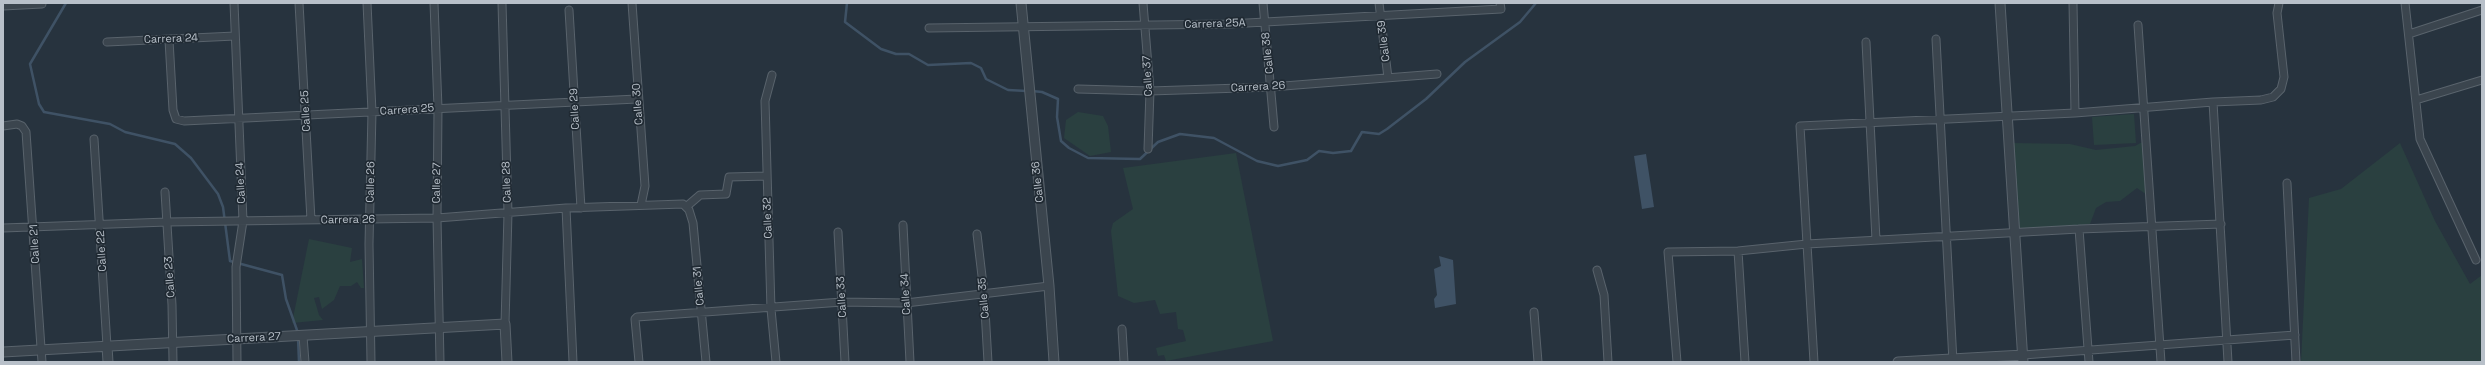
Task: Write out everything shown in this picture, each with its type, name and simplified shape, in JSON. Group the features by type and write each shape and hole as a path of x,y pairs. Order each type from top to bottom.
{"street":[{"name":"Calle 24","path":"234,3 243,221 236,267 236,362"},
{"name":"Calle 25","path":"299,3 311,220"},
{"name":"Calle 26","path":"367,3 372,112 369,333 371,362"},
{"name":"Calle 27","path":"434,3 438,108 437,218 438,329 440,362"},
{"name":"Calle 28","path":"502,3 508,213 505,324 507,362"},
{"name":"Calle 30","path":"632,3 637,99 645,186 641,205"},
{"name":"Calle 36","path":"1022,3 1032,131 1049,286 1054,362"},
{"name":"Calle 37","path":"1142,3 1150,91 1148,149"},
{"name":"Calle 38","path":"1263,3 1274,127"},
{"name":"Calle 39","path":"1379,3 1388,78"},
{"path":"2000,3 2023,359"},
{"path":"2073,3 2075,113"},
{"path":"1814,362 1800,126 1941,118 2007,117 2075,113 2213,102 2261,100 2273,97 2281,89 2284,77 2277,12 2279,3"},
{"path":"2405,3 2420,138 2476,260"},
{"path":"3,6 42,4"},
{"name":"Carrera 25A","path":"929,28 1144,26 1265,22 1501,6"},
{"name":"Calle 29","path":"569,10 581,208"},
{"path":"2409,34 2482,10"},
{"path":"2138,25 2161,362"},
{"name":"Carrera 24","path":"106,42 235,36"},
{"path":"1936,39 1953,360"},
{"name":"Carrera 25","path":"169,40 173,110 176,119 184,121 637,99"},
{"path":"1866,42 1876,240"},
{"name":"Carrera 26","path":"1078,89 1150,91 1271,87 1437,74"},
{"name":"Calle 32","path":"772,75 764,101 771,309 776,362"},
{"path":"2416,100 2482,80"},
{"path":"2213,102 2228,362"},
{"name":"Calle 21","path":"3,126 17,124 22,126 26,132 34,227 42,362"},
{"name":"Calle 22","path":"94,139 101,224 108,362"},
{"path":"687,209 700,195 726,194 729,177 767,176"},
{"path":"2287,183 2296,362"},
{"name":"Calle 23","path":"165,192 172,306 173,362"},
{"name":"Carrera 26","path":"3,228 167,222 437,218 566,208 675,203 687,209"},
{"path":"566,208 573,362"},
{"name":"Calle 31","path":"687,209 693,223 706,362"},
{"path":"1677,362 1668,252 1738,251 1807,244 2014,234 2079,228 2221,224"},
{"name":"Calle 34","path":"903,225 910,362"},
{"path":"2079,228 2089,362"},
{"name":"Calle 33","path":"838,232 845,362"},
{"name":"Calle 35","path":"977,234 984,293 988,362"},
{"path":"1738,251 1746,362"},
{"path":"1597,270 1604,295 1608,362"},
{"path":"639,362 635,319 842,302 906,303 1049,286"},
{"path":"1534,312 1538,362"},
{"name":"Carrera 27","path":"3,352 172,342 369,333 505,324"},
{"path":"1122,329 1124,362"},
{"path":"1898,362 2023,359 2088,350 2295,335"},
{"path":"304,336 305,362"}],"green space":[{"path":"1078,112 1103,116 1108,126 1111,152 1090,156 1064,138 1066,120"},
{"path":"2134,114 2136,143 2094,145 2092,117"},
{"path":"2146,140 2150,197 2137,188 2120,201 2106,202 2096,208 2090,224 2072,227 2016,230 2012,143 2070,144 2096,150 2135,146"},
{"path":"2400,143 2435,221 2470,284 2482,275 2482,362 2301,362 2309,198 2341,189"},
{"path":"1236,153 1273,341 1166,361 1164,355 1158,356 1156,348 1186,341 1183,330 1178,329 1176,312 1160,314 1155,300 1134,303 1118,296 1111,231 1113,223 1133,209 1123,168"},
{"path":"309,239 352,248 350,262 362,259 364,288 361,288 357,282 351,286 340,286 334,300 322,309 319,297 314,298 319,315 323,320 292,323"}],"water":[{"path":"1646,154 1654,207 1642,209 1634,156"},
{"path":"1439,256 1453,260 1456,304 1435,308 1434,299 1437,295 1434,269 1441,266"}],"waterway":[{"path":"66,3 30,64 39,104 44,112 110,124 125,132 175,144 191,158 218,194 223,207 230,261 282,275 286,299 298,333"},
{"path":"847,3 845,22 881,49 896,54 909,54 928,65 971,63 981,68 986,79 1008,90 1027,91"},
{"path":"1032,91 1042,92 1058,99 1057,117 1061,141 1069,148 1088,158 1140,159 1158,142 1180,134 1214,138 1257,161 1278,166 1307,160 1319,151 1333,153 1351,151 1362,132 1379,134 1387,129 1426,99 1465,62 1520,22 1536,3"},
{"path":"298,338 299,362"}]}
